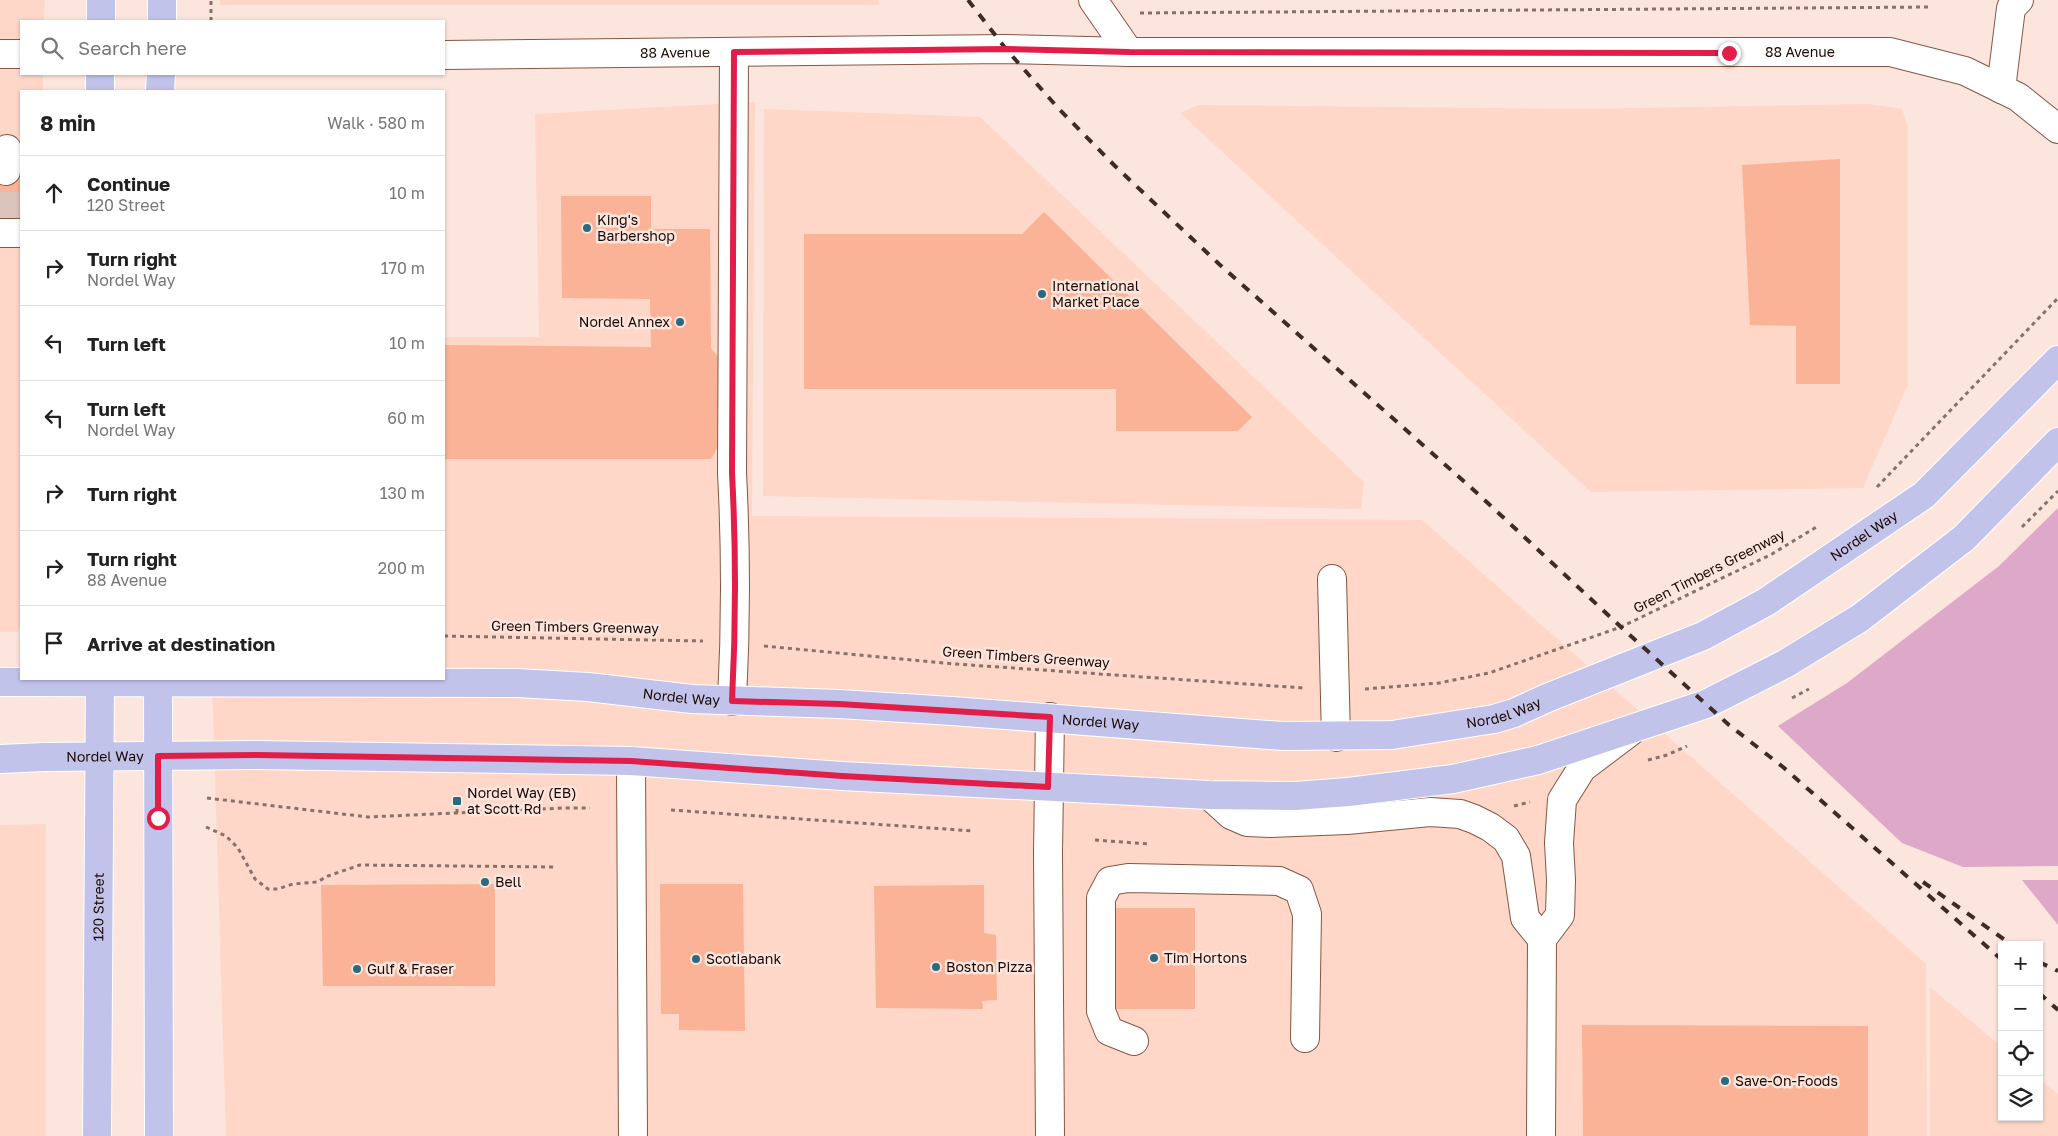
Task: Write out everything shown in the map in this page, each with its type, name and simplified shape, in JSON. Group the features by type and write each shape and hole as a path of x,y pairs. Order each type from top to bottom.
{"main road":[{"path":"101,0 101,20"},
{"path":"162,0 162,20"},
{"path":"100,75 100,90"},
{"path":"160,90 161,75"},
{"name":"Nordel Way","path":"0,682 158,680 517,683 588,687 692,699 839,704 1050,717 1240,733 1336,737 1392,735 1494,719 1514,714 1547,698 1703,636 1766,602 1924,495 2058,360"},
{"name":"Nordel Way","path":"0,759 257,755 631,761 852,777 1209,795 1295,796 1340,793 1452,779 1538,760 1706,704 1785,664 1860,618 1964,538 2058,442"},
{"name":"120 Street","path":"97,1136 100,680"},
{"path":"158,680 159,1136"}],"street":[{"path":"1093,0 1129,52"},
{"path":"2001,89 2012,3"},
{"name":"88 Avenue","path":"445,55 1006,49 1129,52 1890,52 1965,71 2018,97 2058,129"},
{"path":"732,701 735,643 735,542 732,473 734,52"},
{"path":"0,54 20,54"},
{"path":"1332,578 1336,737"},
{"path":"1050,717 1048,787 1050,1136"},
{"path":"1541,1136 1542,939 1560,915 1559,843 1562,800 1582,768 1634,728"},
{"path":"631,761 633,1136"},
{"path":"1209,795 1231,816 1247,822 1347,820 1430,812 1460,814 1474,819 1490,827 1506,839 1516,856 1525,918 1542,939"},
{"path":"1134,1041 1109,1032 1101,1010 1101,898 1110,881 1128,878 1279,881 1299,890 1307,914 1305,1038"}],"path":[{"path":"211,0 211,20"},
{"path":"1139,13 1931,7"},
{"path":"1870,494 2058,298"},
{"name":"Green Timbers Greenway","path":"1374,689 1439,683 1489,673 1621,627 1772,554 1821,524"},
{"name":"Green Timbers Greenway","path":"445,636 705,641"},
{"name":"Green Timbers Greenway","path":"760,645 956,664 1291,688"},
{"path":"207,798 368,817 590,808"},
{"path":"1512,806 1537,800"},
{"path":"457,801 457,814"},
{"path":"671,810 974,831"},
{"path":"206,827 226,836 238,848 255,879 268,889 317,882 328,876 360,865 556,866"}],"shaded area":[{"path":"0,0 45,0 44,20 20,20 20,75 43,75 43,90 20,90 20,628 18,632 0,632"},
{"path":"220,0 878,0 880,5 220,5"},
{"path":"755,102 752,516 1422,520 1926,964 1927,1136 226,1136 212,680 445,680 445,337 539,337 535,114"},
{"path":"1868,104 1902,109 1908,128 1908,384 1863,488 1591,492 1180,113 1198,105 1583,109"},
{"path":"764,109 980,117 1364,482 1361,509 763,496"},
{"path":"2058,508 2058,866 1963,867 1902,843 1778,726 1847,683 1999,566"},
{"path":"46,824 46,1136 0,1136 0,825"},
{"path":"2022,880 2058,880 2058,925"},
{"path":"1930,987 1998,1044 1998,1121 2043,1121 2043,1082 2058,1094 2058,1136 1930,1136"}],"building":[{"path":"1840,159 1840,384 1796,384 1796,326 1750,325 1742,165"},
{"path":"0,171 20,172 20,221 0,220"},
{"name":"Nordel Annex","path":"561,196 651,196 651,229 710,229 711,348 721,360 721,441 711,459 445,459 445,345 651,347 650,299 562,298"},
{"path":"1044,212 1252,417 1238,431 1116,431 1116,389 804,389 804,234 1022,234"},
{"path":"495,884 495,986 323,986 321,885"},
{"path":"660,884 743,884 745,1031 679,1030 679,1014 661,1014"},
{"name":"Boston Pizza","path":"984,885 984,933 996,935 997,1000 982,1001 983,1009 876,1008 874,886"},
{"name":"Tim Hortons","path":"1113,908 1195,908 1195,1009 1113,1009"},
{"name":"Save-On-Foods","path":"1582,1025 1868,1026 1868,1136 1583,1136"}],"tunnel":[{"path":"5,220 6,171"}],"railway":[{"path":"968,0 1006,49 1059,109 1115,166 1219,264 1477,493 1729,725 1783,767 1998,956"},
{"path":"1923,882 2006,941"},
{"path":"2043,964 2058,971"},
{"path":"2043,997 2058,1010"}],"place":[{"name":"King's Barbershop","path":"587,228"},
{"name":"International Market Place","path":"1042,294"},
{"name":"Nordel Annex","path":"680,322"},
{"name":"Nordel Way (EB) at Scott Rd","path":"457,801"},
{"name":"Bell","path":"485,882"},
{"name":"Tim Hortons","path":"1154,958"},
{"name":"Scotiabank","path":"696,959"},
{"name":"Boston Pizza","path":"936,967"},
{"name":"Gulf & Fraser","path":"357,969"},
{"name":"Save-On-Foods","path":"1725,1081"}],"route":[{"path":"158,818 158,756 257,755 631,761 842,776 1048,787 1050,717 839,704 732,701 735,643 735,542 732,473 734,52 1006,49 1129,52 1729,53"}]}
